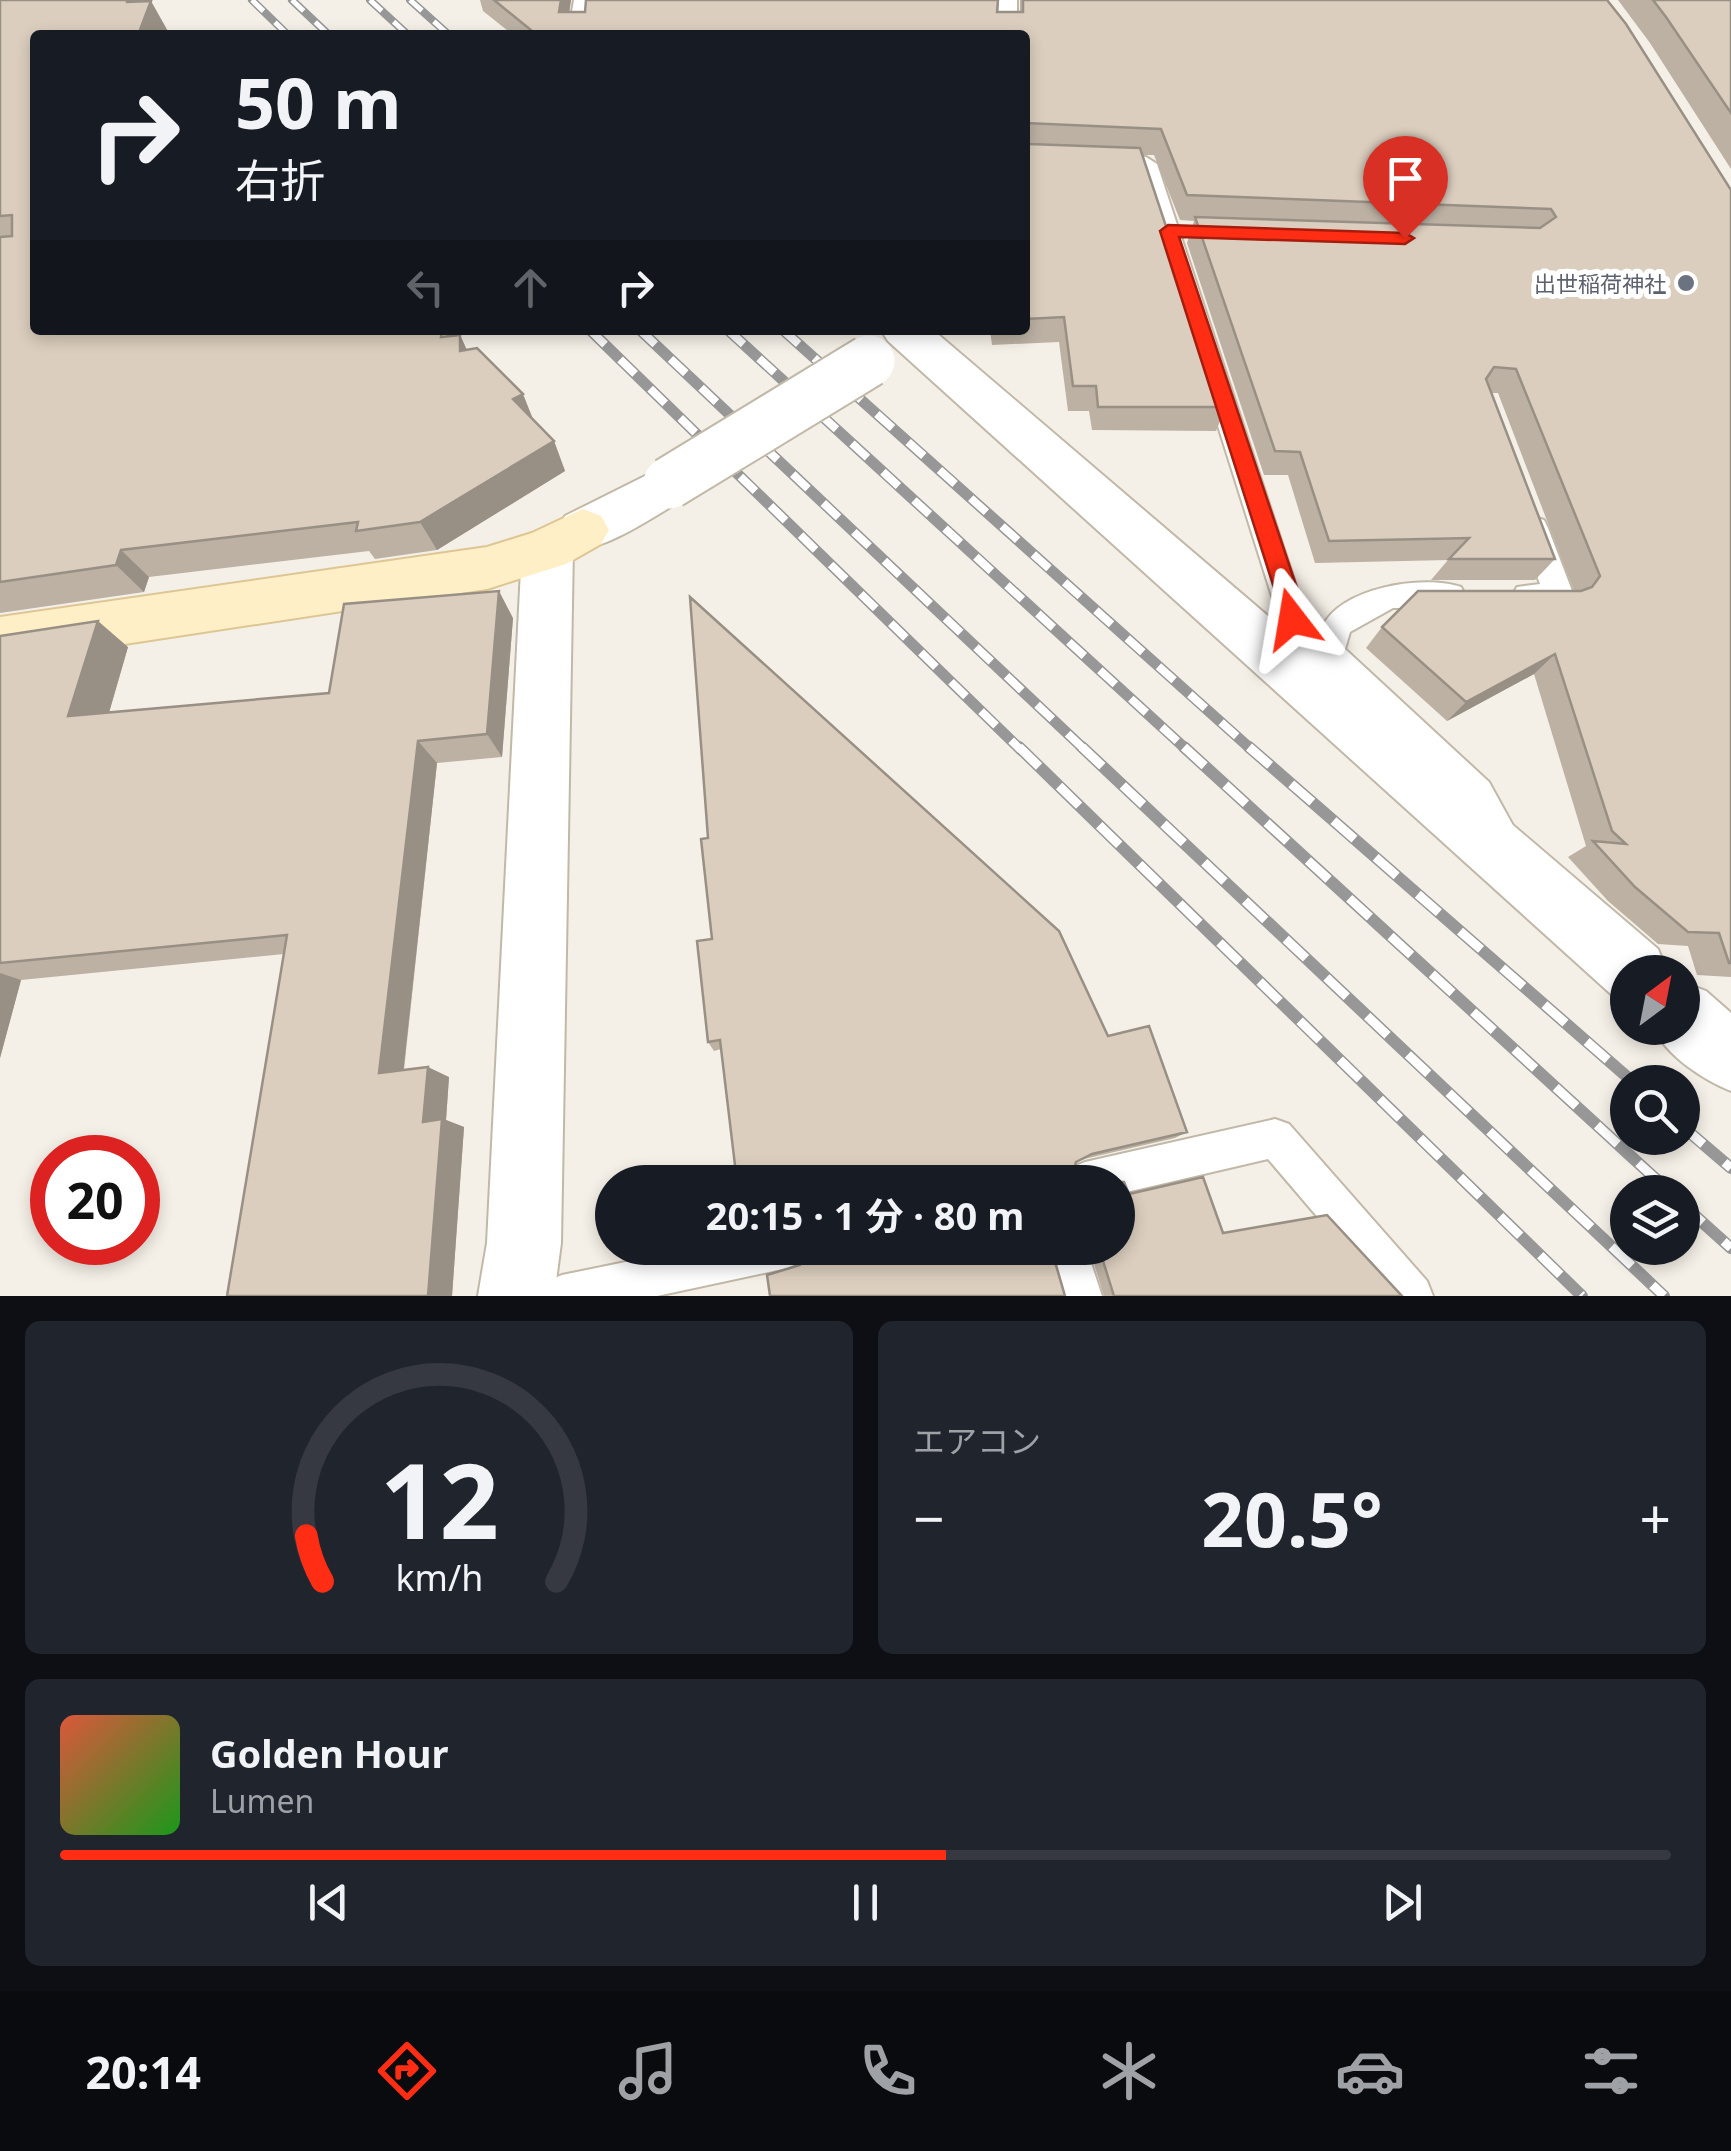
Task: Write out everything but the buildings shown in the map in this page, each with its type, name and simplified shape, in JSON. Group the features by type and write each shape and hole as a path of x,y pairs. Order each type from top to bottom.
{"street":[{"path":"0,640 487,568 565,540 669,482 895,342 1615,955"},
{"path":"516,1296 524,1243 565,540"},
{"path":"1700,1030 1731,1057"}],"lane":[{"path":"579,30 584,0"},
{"path":"1006,30 1008,0"},
{"path":"1030,158 1146,164 1178,231 1292,619 1478,793 1523,874"},
{"path":"1328,654 1338,624 1388,596 1559,596 1526,508"},
{"path":"1135,1171 1275,1138 1412,1296"},
{"path":"562,1296 707,1265"},
{"path":"1071,1265 1081,1296"}],"railway":[{"path":"252,0 283,30"},
{"path":"292,0 324,30"},
{"path":"370,0 403,30"},
{"path":"410,0 443,30"},
{"path":"595,335 1021,750"},
{"path":"645,335 1085,750"},
{"path":"733,335 1187,750"},
{"path":"789,335 1252,750"},
{"path":"1019,747 1582,1296"},
{"path":"1082,747 1664,1296"},
{"path":"1184,747 1651,1175"},
{"path":"1249,747 1614,1065"},
{"path":"1700,1141 1731,1168"},
{"path":"1700,1220 1731,1248"}],"place":[{"name":"出世稲荷神社","path":"1686,283"}],"route":[{"path":"1292,619 1168,231 1405,238"}]}
